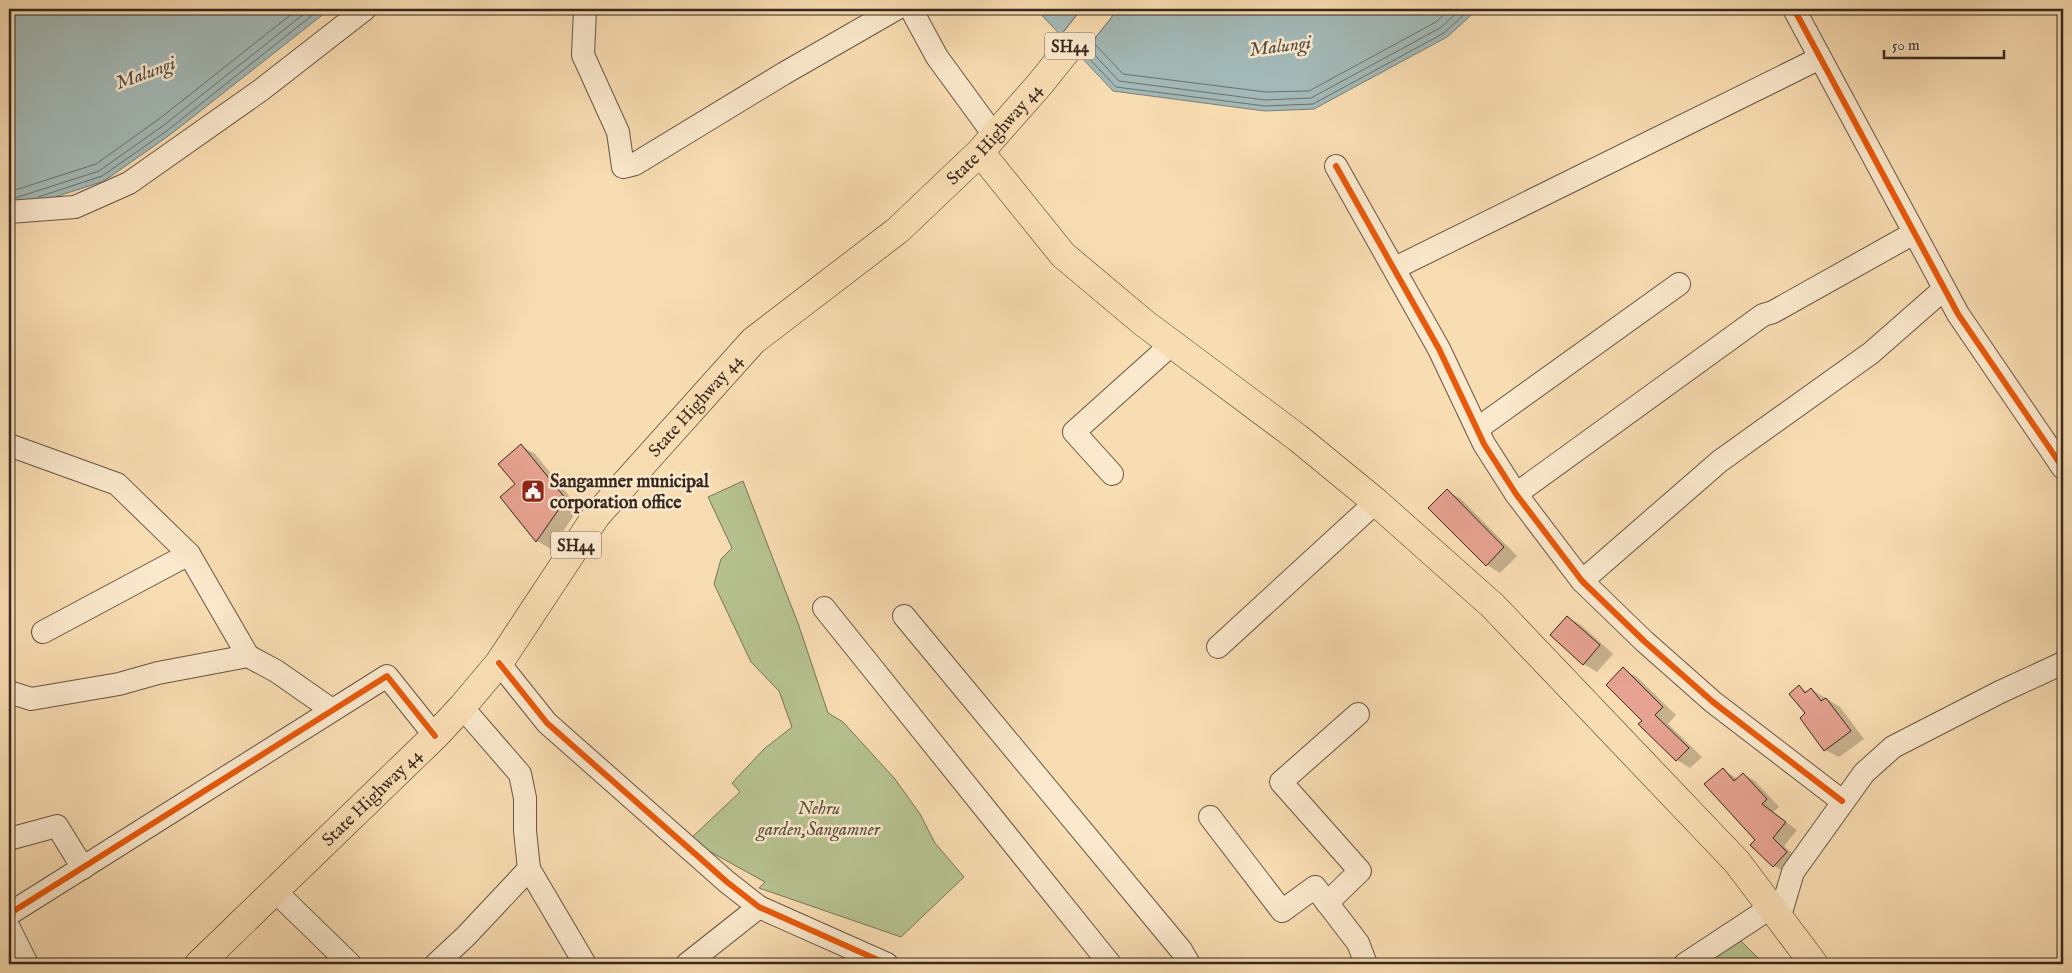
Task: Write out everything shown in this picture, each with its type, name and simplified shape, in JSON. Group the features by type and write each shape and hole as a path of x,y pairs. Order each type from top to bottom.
{"main road":[{"name":"State Highway 44","path":"199,964 435,736 462,707 499,663 596,516 753,341 898,230 987,144 1040,84 1100,9"},
{"path":"987,144 1063,255 1172,344 1298,438 1376,502 1493,606 1737,862 1814,964"}],"street":[{"path":"9,212 75,207 129,183 261,90 365,9"},
{"path":"585,9 583,55 618,132 623,167 635,164 783,74 896,9"},
{"path":"911,9 987,144"},
{"path":"1794,9 1958,314 2061,459"},
{"path":"1395,268 1820,58"},
{"path":"1336,166 1439,349 1484,444 1516,494 1582,580 1644,641 1713,702 1842,801"},
{"path":"1516,494 1763,315 1773,312 1914,232"},
{"path":"1477,429 1679,284"},
{"path":"1582,580 1720,461 1871,353 1944,288"},
{"path":"1112,474 1074,432 1172,344"},
{"path":"9,445 117,484 189,554 248,656 276,671 332,710"},
{"path":"1218,647 1376,502"},
{"path":"43,632 189,554"},
{"path":"824,608 1110,964"},
{"path":"904,616 1181,950 1189,964"},
{"path":"9,692 31,699 118,684 248,656"},
{"path":"499,663 547,724 727,882 759,907 887,964"},
{"path":"1685,964 1774,913 1793,872 1842,801 1864,773 1893,748 2000,692 2063,663"},
{"path":"9,914 388,676 435,736"},
{"path":"462,707 520,774 525,798 525,831 529,869 585,964"},
{"path":"1327,903 1360,871 1281,782 1358,714"},
{"path":"1210,817 1282,911 1315,887 1358,943 1366,964"},
{"path":"9,839 57,826 83,868"},
{"path":"436,964 466,936 529,869"},
{"path":"274,890 350,964"},
{"path":"687,964 759,907"},
{"path":"9,928 27,964"}],"green space":[{"name":"Nehru garden,Sangamner","path":"743,481 799,626 828,713 843,722 895,779 920,814 935,843 964,877 901,937 759,888 765,882 689,840 740,792 732,783 764,749 792,727 779,691 751,662 714,584 721,559 732,548 708,497"},
{"path":"1739,939 1764,964 1692,964"}],"water":[{"name":"Malungi","path":"9,9 330,9 171,134 104,181 9,212"},
{"name":"Malungi","path":"1036,9 1478,9 1447,37 1314,109 1265,111 1113,91"}],"building":[{"name":"Sangamner municipal corporation office","path":"521,444 566,499 536,542 500,497 515,484 498,464"},
{"path":"1447,489 1504,547 1486,566 1428,508"},
{"path":"1567,616 1600,645 1583,665 1550,635"},
{"path":"1623,667 1663,707 1655,715 1689,748 1676,761 1638,724 1642,721 1606,685"},
{"path":"1799,685 1805,693 1811,688 1821,701 1826,698 1851,731 1824,751 1800,718 1805,713 1789,694"},
{"path":"1723,768 1734,781 1743,773 1767,799 1762,804 1786,822 1773,838 1787,852 1773,867 1750,845 1755,840 1704,784"}],"cycle path":[{"path":"1794,9 1958,314 2063,468"},
{"path":"1336,166 1439,349 1484,444 1516,494 1582,581 1644,641 1713,702 1842,801"},
{"path":"499,663 547,723 727,882 759,907 887,964"},
{"path":"9,914 387,676 435,736"}],"place":[{"name":"Sangamner municipal corporation office","path":"533,491"}]}
